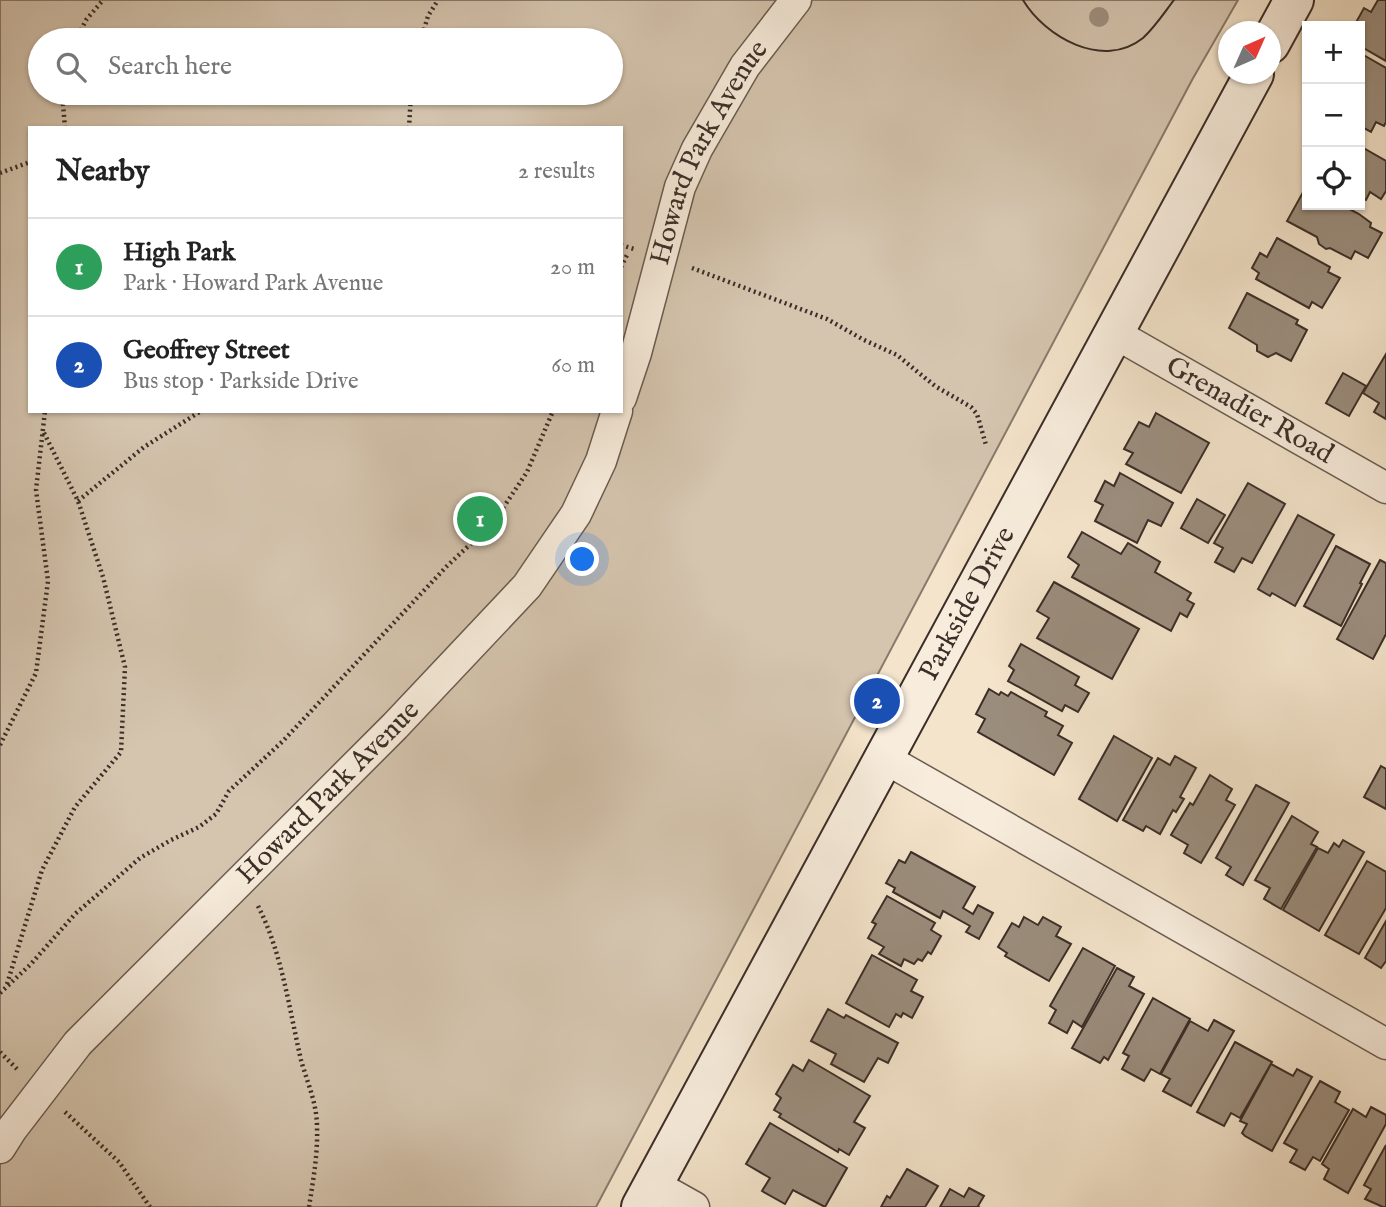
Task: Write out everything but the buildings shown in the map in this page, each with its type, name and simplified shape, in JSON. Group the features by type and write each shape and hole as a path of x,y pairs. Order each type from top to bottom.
{"main road":[{"path":"1281,24 1294,0"},
{"name":"Parkside Drive","path":"647,1196 1249,84"}],"street":[{"name":"Howard Park Avenue","path":"623,391 680,187 696,149 745,66 796,0"},
{"name":"Grenadier Road","path":"1114,333 1386,488"},
{"name":"Howard Park Avenue","path":"0,1148 78,1043 395,726 527,586 576,514 601,461 616,413"},
{"path":"884,758 1386,1044"},
{"path":"647,1196 694,1207"}],"path":[{"path":"82,28 103,0"},
{"path":"424,28 438,0"},
{"path":"63,105 65,126"},
{"path":"409,126 410,105"},
{"path":"0,173 28,163"},
{"path":"623,245 827,319 897,355 934,386 971,407 977,414 986,445"},
{"path":"0,744 36,673 48,581 36,490 45,413"},
{"path":"78,501 144,447 198,413"},
{"path":"0,993 31,964 75,914 140,858 199,827 216,814 229,791 283,741 447,566 493,523 527,472 552,413"},
{"path":"7,985 42,870 75,807 121,752 125,667 103,577 78,501 43,431"},
{"path":"240,880 251,892 268,930 282,974 302,1064 315,1104 317,1127 309,1207"},
{"path":"0,1052 119,1162 150,1207"}],"shaded area":[{"path":"0,0 1238,0 1226,21 1218,21 1218,35 596,1207 0,1207"}],"tram line":[{"path":"1023,0 1033,14 1060,37 1093,50 1110,51 1127,47 1143,38 1174,0"}],"place":[{"name":"High Park","path":"480,519"},
{"name":"Geoffrey Street","path":"877,701"}]}
